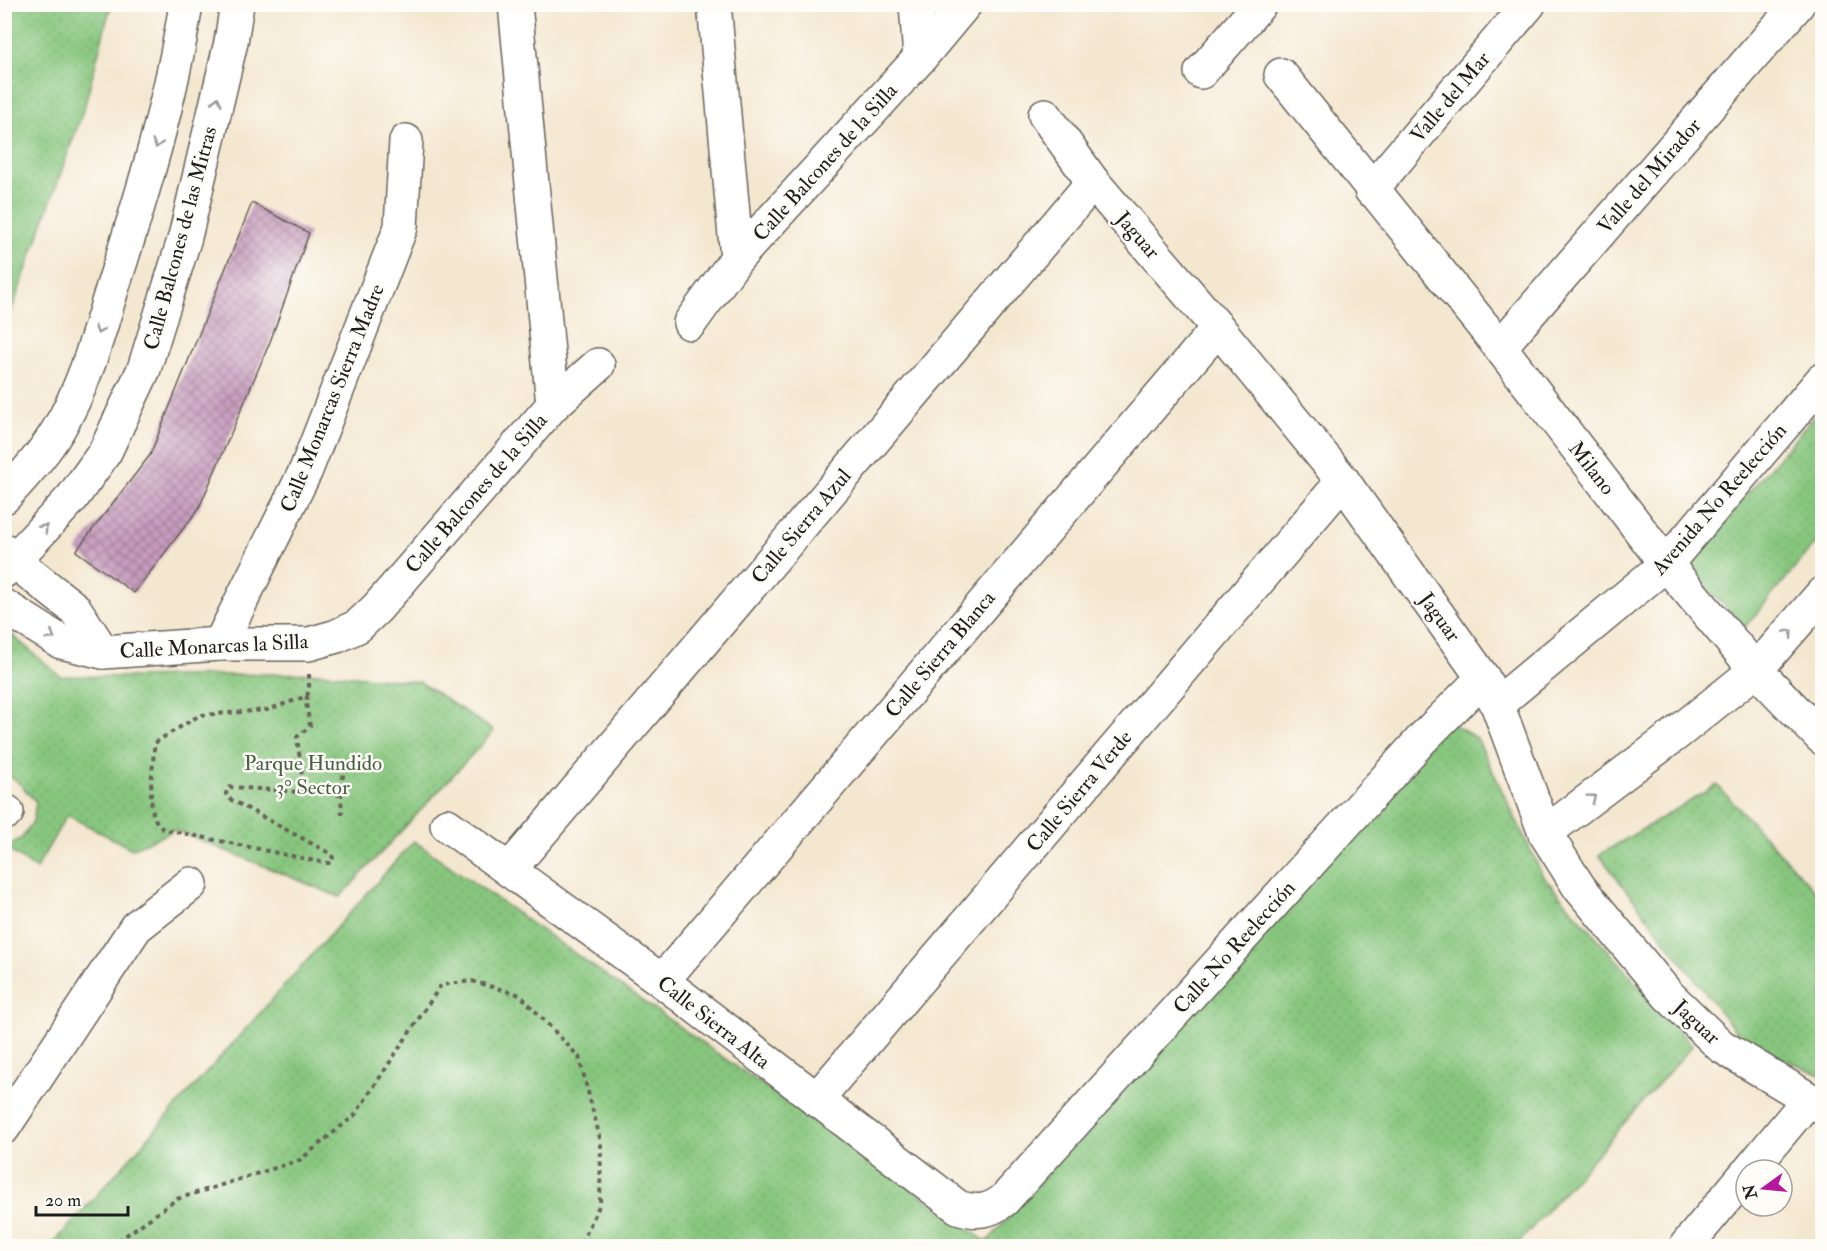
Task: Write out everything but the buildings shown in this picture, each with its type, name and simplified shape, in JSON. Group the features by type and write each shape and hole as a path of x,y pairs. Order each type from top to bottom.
{"street":[{"path":"4,497 33,466 52,438 83,380 143,196 164,116 186,4"},
{"name":"Calle Balcones de las Mitras","path":"8,561 72,498 105,452 144,369 185,237 231,42 237,4"},
{"path":"515,4 553,405"},
{"path":"714,4 737,258"},
{"path":"916,4 920,57"},
{"name":"Calle Balcones de la Silla","path":"690,323 737,258 920,57 965,4"},
{"name":"Valle del Mar","path":"1371,190 1528,4"},
{"name":"Valle del Mirador","path":"1500,347 1798,4"},
{"path":"1201,72 1252,15"},
{"name":"Milano","path":"1281,75 1371,190 1500,347 1666,564 1756,670 1822,738"},
{"name":"Jaguar","path":"1045,115 1093,182 1218,328 1343,481 1490,691 1545,833 1579,887 1668,995 1721,1046 1815,1104"},
{"name":"Calle Monarcas Sierra Madre","path":"220,644 306,470 400,227 406,141"},
{"name":"Calle Sierra Azul","path":"509,870 1093,182"},
{"name":"Calle Sierra Blanca","path":"662,981 1218,328"},
{"name":"Calle Balcones de la Silla","path":"358,626 377,608 553,405 598,365"},
{"name":"Avenida No Reelección","path":"1490,691 1666,564 1822,380"},
{"name":"Calle Sierra Verde","path":"816,1100 1343,481"},
{"name":"Calle Monarcas la Silla","path":"8,561 75,609 103,652"},
{"path":"1545,833 1677,734 1756,670 1822,594"},
{"name":"Calle Monarcas la Silla","path":"4,606 61,642 103,652 220,644 309,644 337,636 358,626"},
{"name":"Calle No Reelección","path":"982,1211 994,1208 1004,1200 1423,738 1490,691"},
{"name":"Calle Sierra Alta","path":"447,825 662,981 958,1207 970,1211 982,1211"},
{"path":"4,1127 136,927 191,884"},
{"path":"1762,1158 1815,1104"},
{"path":"1686,1246 1734,1188"}],"path":[{"path":"304,792 297,737 310,726 306,703 309,690 309,644"},
{"path":"307,696 267,710 202,715 186,721 154,744 151,809 154,819 163,829 331,863 333,858 331,854 228,798 226,794 227,789 231,787 341,795"},
{"path":"342,815 343,774"},
{"path":"111,1246 177,1198 300,1160 355,1115 441,985 472,981 520,995 579,1057 601,1142 600,1204 580,1246"}],"green space":[{"path":"5,4 111,5 84,108 5,329"},
{"path":"1822,407 1822,536 1745,627 1686,566"},
{"name":"Parque Hundido 3° Sector","path":"5,629 60,676 136,677 319,673 420,682 494,731 340,897 175,830 132,849 67,815 36,869 5,847 22,838 33,821 36,802 16,780 5,775"},
{"path":"1445,720 1477,738 1543,876 1692,1046 1516,1246 51,1246 414,841 987,1242"},
{"path":"1717,785 1822,898 1822,1076 1742,1040 1599,855"}]}
